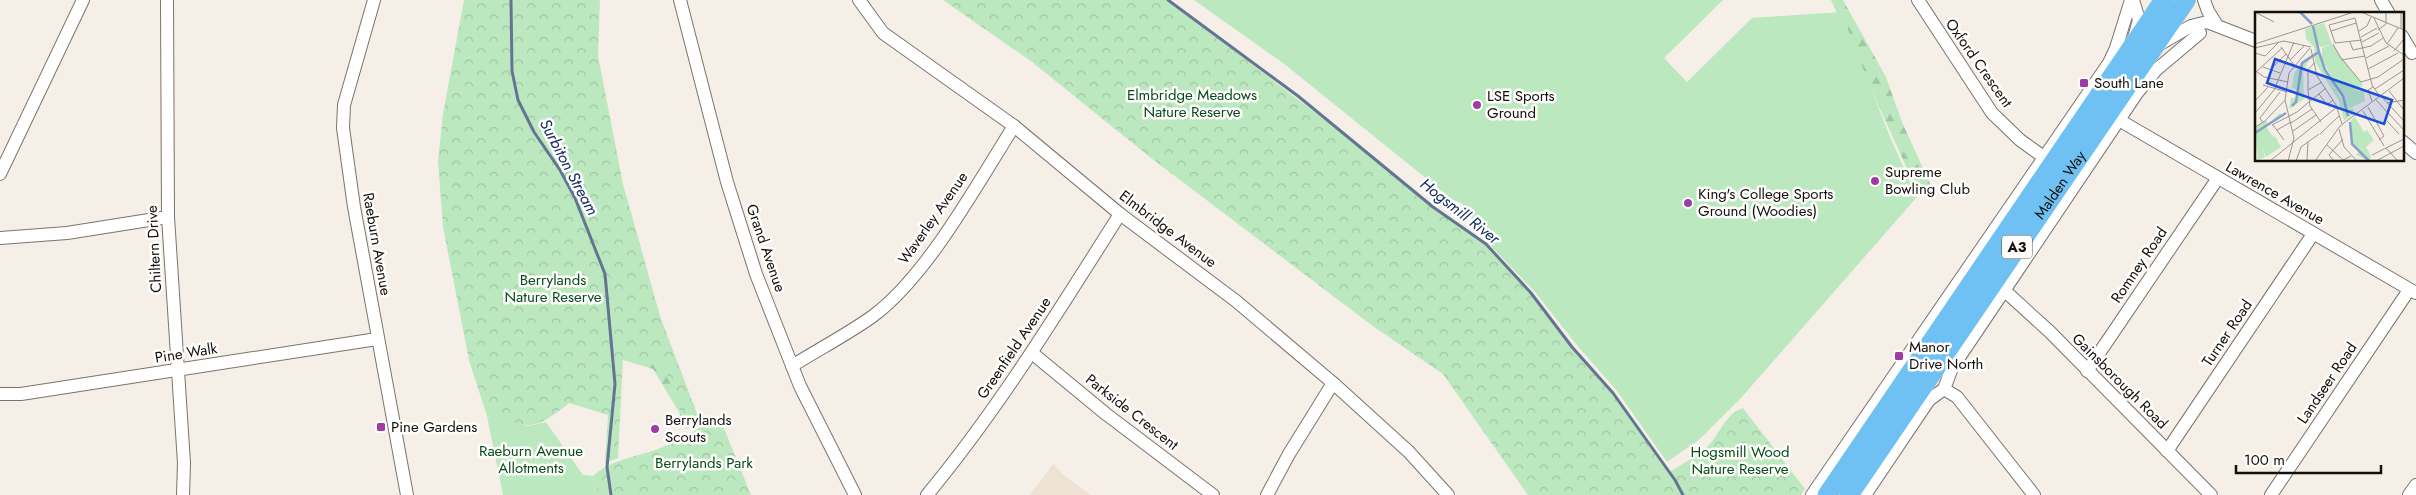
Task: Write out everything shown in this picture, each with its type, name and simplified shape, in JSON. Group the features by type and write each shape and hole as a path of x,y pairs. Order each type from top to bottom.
{"highway":[{"name":"Malden Way","path":"1827,495 2164,0"},
{"name":"Malden Way","path":"1849,495 2186,0"}],"street":[{"path":"0,174 83,0"},
{"name":"Chiltern Drive","path":"167,0 168,217 184,463 183,495"},
{"name":"Raeburn Avenue","path":"374,0 344,105 342,128 377,339 407,495"},
{"name":"Grand Avenue","path":"680,0 727,182 756,274 800,386 855,495"},
{"name":"Elmbridge Avenue","path":"859,0 883,33 1014,126 1120,214 1236,301 1334,384 1409,452 1446,494"},
{"name":"Oxford Crescent","path":"1918,0 1992,113 2020,140 2045,158"},
{"path":"2132,0 2139,20 2133,45"},
{"name":"Malden Way","path":"1812,495 2109,63 2132,0"},
{"path":"2381,0 2388,12"},
{"path":"2205,2 2216,24"},
{"path":"2154,48 2191,26 2206,22 2216,24 2255,41"},
{"name":"Malden Way","path":"1865,495 1929,400 1944,389 1952,368 2150,77 2200,33"},
{"path":"2404,40 2410,53"},
{"name":"Lawrence Avenue","path":"2119,120 2413,292"},
{"name":"Waverley Avenue","path":"792,366 874,315 906,285 935,249 1014,126"},
{"path":"2404,143 2416,153"},
{"name":"Romney Road","path":"2087,371 2218,178"},
{"name":"Greenfield Avenue","path":"927,495 963,451 1032,353 1120,214"},
{"path":"0,238 67,233 168,217"},
{"name":"Turner Road","path":"2167,451 2314,234"},
{"name":"Gainsborough Road","path":"2005,291 2050,332 2211,495"},
{"name":"Landseer Road","path":"2271,495 2413,292"},
{"name":"Pine Walk","path":"0,394 21,394 377,339"},
{"name":"Parkside Crescent","path":"1032,353 1106,414 1214,495"},
{"path":"1267,495 1289,454 1334,384"},
{"path":"1944,389 1957,396 2034,495"},
{"path":"2409,495 2416,485"}],"shaded area":[{"path":"1053,464 1062,474 1091,495 1030,495"}],"green space":[{"name":"Berrylands Nature Reserve","path":"464,0 600,0 598,56 623,184 661,319 699,420 687,429 662,360 623,360 618,458 605,463 608,415 569,403 547,419 530,425 522,425 487,416 469,360 443,227 438,161 443,114"},
{"name":"Elmbridge Meadows Nature Reserve","path":"943,0 1168,0 1347,137 1433,207 1486,244 1533,296 1572,347 1613,393 1669,472 1706,448 1731,415 1743,408 1805,489 1801,495 1528,495 1443,374 1374,327 1151,158 1032,62"},
{"name":"King's College Sports Ground (Woodies)","path":"1194,0 1723,0 1664,58 1687,82 1752,18 1841,12 1890,137 1917,197 1741,398 1700,439 1667,462 1617,391 1576,344 1535,292 1487,242 1462,203 1453,200 1283,63"},
{"path":"1831,0 1843,0 1886,77 1902,122 1932,188 1917,191"},
{"path":"661,319 699,419 693,425 684,428 679,412 653,369 623,360"},
{"name":"Raeburn Avenue Allotments","path":"487,416 528,426 546,422 583,475 593,476 598,495 503,495"},
{"name":"Berrylands Park","path":"719,416 751,495 598,495 593,476 600,470 616,462 661,448"}],"waterway":[{"name":"Surbiton Stream","path":"511,0 512,71 518,100 534,132 560,170 575,198 605,274 615,384 607,467 611,495"},
{"name":"Hogsmill River","path":"1168,0 1298,96 1433,207 1486,244 1531,293 1572,347 1613,393 1675,480 1683,495"}],"place":[{"name":"South Lane","path":"2084,83"},
{"name":"LSE Sports Ground","path":"1477,105"},
{"name":"Supreme Bowling Club","path":"1875,181"},
{"name":"King's College Sports Ground (Woodies)","path":"1688,203"},
{"name":"Manor Drive North","path":"1899,356"},
{"name":"Pine Gardens","path":"381,427"},
{"name":"Berrylands Scouts","path":"655,429"}],"park label":[{"name":"Hogsmill Wood Nature Reserve","path":"1740,460"}]}
